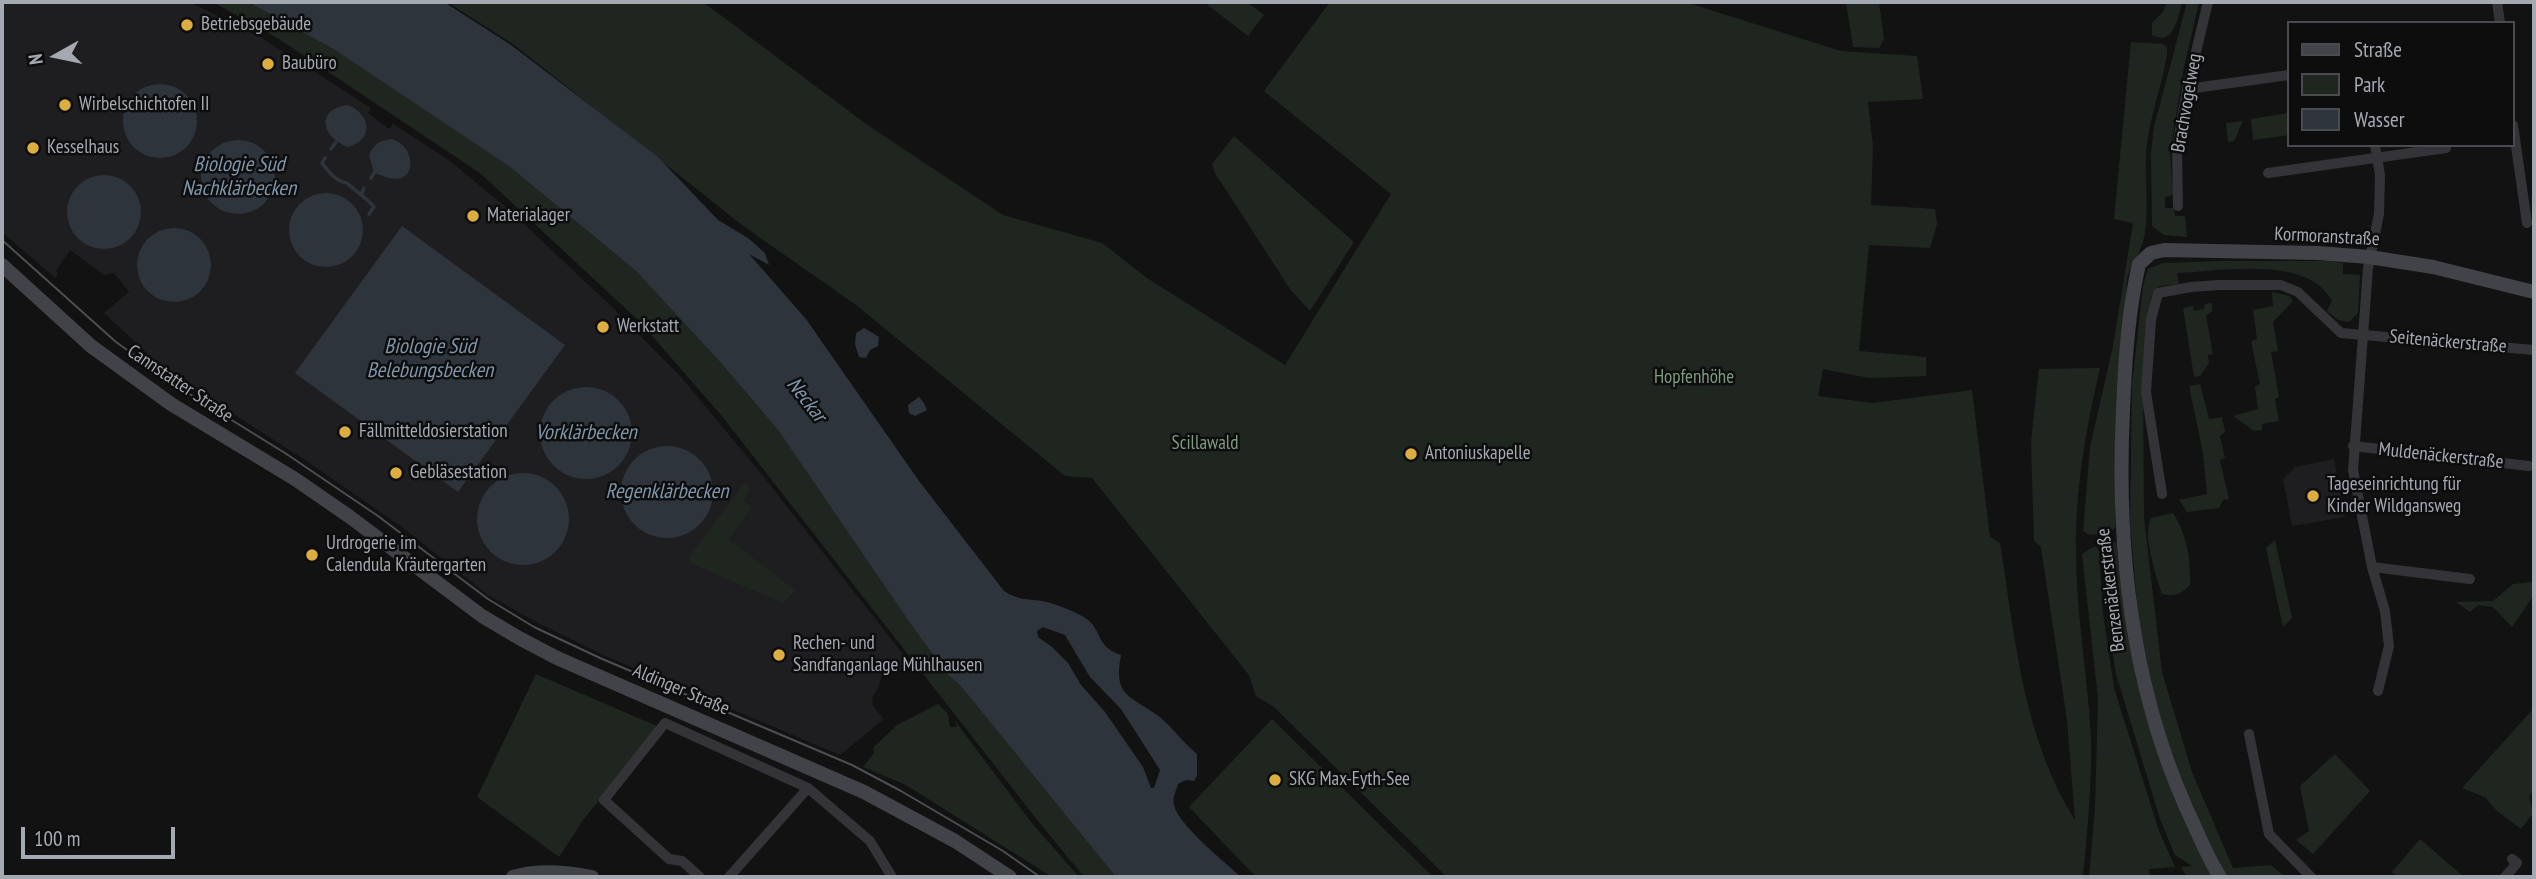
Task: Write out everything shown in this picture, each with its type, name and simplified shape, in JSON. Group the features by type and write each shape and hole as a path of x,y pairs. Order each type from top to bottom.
{"main road":[{"name":"Kormoranstraße","path":"2135,283 2139,264 2144,257 2164,250 2318,253 2370,257 2432,267 2534,292"},
{"name":"Cannstatter Straße","path":"2,265 111,361 171,404 295,479 350,517"},
{"name":"Benzenäckerstraße","path":"2135,283 2125,366 2121,448 2123,536 2133,624 2157,734 2182,801 2220,877"},
{"name":"Aldinger Straße","path":"350,517 455,597 519,638 592,673 863,792 946,835 1010,877"},
{"path":"513,877 542,872 592,877"}],"street":[{"name":"Brachvogelweg","path":"2178,206 2177,148 2187,89 2208,2"},
{"path":"2497,2 2500,21"},
{"path":"2187,89 2288,75"},
{"path":"2515,139 2527,223"},
{"path":"2375,147 2380,175 2379,214 2370,257 2361,334 2353,470 2372,567 2385,611 2389,646 2378,691"},
{"path":"2268,173 2446,148"},
{"name":"Seitenäckerstraße","path":"2162,494 2146,392 2151,320 2158,293 2219,285 2281,285 2298,292 2341,333 2534,350"},
{"name":"Muldenäckerstraße","path":"2353,446 2529,466"},
{"path":"2372,567 2470,579"},
{"name":"Aldinger Straße","path":"700,877 682,860 669,859 604,800 665,723 808,789 870,841 892,877"},
{"path":"2249,734 2256,748 2269,834 2312,877"},
{"path":"729,877 808,789"},
{"path":"2505,877 2517,863 2512,859"}],"shaded area":[{"path":"2,2 189,2 259,36 371,108 368,113 389,129 393,124 449,160 507,208 610,305 681,377 759,471 910,663 895,674 885,664 872,698 873,706 884,719 840,755 603,655 488,595 402,527 305,460 165,370 104,313 129,292 114,273 104,275 70,250 56,271 58,273 55,278 2,232"},
{"name":"Tageseinrichtung für Kinder Wildgansweg","path":"2334,459 2345,517 2292,526 2283,479 2295,467"}],"green space":[{"path":"213,2 248,2 335,50 510,167 636,271 721,363 778,430 948,675 960,685 1116,877 1086,877 1080,872 721,415 641,323 480,173 279,39"},
{"path":"447,2 703,2 866,124 1003,215 1102,243 1147,278 1285,365 1391,194 1264,91 1330,2 1685,2 1841,51 1917,56 1923,99 1868,102 1873,147 1871,205 1935,209 1937,224 1930,248 1869,245 1859,351 1926,357 1926,376 1869,378 1823,369 1818,396 1873,403 1972,390 1990,537 2000,543 2017,650 2032,721 2057,788 2075,820 2067,720 2041,547 2034,541 2031,442 2039,369 2100,368 2082,460 2076,530 2078,600 2091,739 2083,877 1447,877 1274,707 1256,696 1249,675 1092,478 1065,476 856,305 746,228 513,44"},
{"path":"1204,2 1247,2 1264,15 1248,36"},
{"path":"1846,2 1879,2 1884,39 1879,48 1853,47"},
{"path":"2167,2 2182,2 2174,29 2165,37 2159,38 2152,35 2152,23 2163,12"},
{"path":"2187,2 2199,2 2184,67 2170,152 2173,195 2165,197 2165,208 2174,208 2175,216 2185,216 2187,237 2164,235 2152,226 2151,154 2154,127"},
{"path":"2131,42 2163,44 2167,48 2167,54 2147,141 2145,234 2127,279 2115,449 2115,528 2105,533 2090,535 2083,531 2090,447 2113,346 2133,223 2114,219"},
{"path":"2288,113 2288,135 2253,140 2251,119"},
{"path":"2243,121 2234,141 2228,142 2226,123"},
{"path":"1234,136 1354,242 1310,311 1290,289 1215,173 1212,164"},
{"path":"2329,261 2343,263 2343,274 2360,275 2358,313 2349,322 2338,320 2327,311 2332,300 2317,284 2287,272 2269,269 2177,273 2179,284 2159,286 2151,296 2143,384 2144,518 2162,672 2192,772 2233,868 2271,865 2285,877 2228,877 2224,871 2161,735 2138,616 2130,522 2132,385 2143,286 2148,269 2163,263"},
{"path":"2272,292 2289,296 2293,301 2273,322 2278,351 2271,352 2279,397 2275,399 2279,421 2262,424 2262,430 2254,431 2233,416 2258,409 2255,387 2260,384 2251,341 2257,339 2253,310 2273,306"},
{"path":"2212,303 2212,311 2206,316 2213,354 2208,355 2209,363 2200,376 2194,377 2183,308 2193,306 2194,311 2204,309 2205,304"},
{"path":"2200,384 2209,419 2222,417 2225,432 2220,436 2225,458 2220,460 2229,499 2223,500 2219,508 2187,512 2179,500 2207,494 2203,453 2189,386"},
{"path":"745,482 750,490 743,501 751,508 729,540 795,590 783,603 690,563 690,556"},
{"path":"2173,513 2187,548 2190,585 2181,593 2170,595 2162,594 2148,534 2151,518"},
{"path":"2275,540 2292,618 2283,627 2266,548"},
{"path":"2116,542 2125,615 2148,723 2172,793 2200,853 2216,877 2187,877 2181,867 2192,866 2175,855 2160,819 2116,674 2108,622 2104,545"},
{"path":"2097,547 2099,551 2103,613 2114,688 2159,831 2175,867 2149,869 2150,877 2089,877 2095,808 2098,698 2082,554"},
{"path":"2534,582 2534,595 2512,627 2493,607 2478,605 2470,612 2456,602 2493,601 2513,584"},
{"path":"536,674 659,727 583,820 559,857 477,797"},
{"path":"938,704 948,714 950,727 957,727 955,721 1031,822 1079,877 1052,877 906,785 863,767 874,753 873,748 897,725"},
{"path":"2533,709 2534,791 2529,796 2533,813 2521,829 2497,811 2485,797 2462,788"},
{"name":"SKG Max-Eyth-See","path":"1272,719 1433,877 1256,877 1189,807"},
{"path":"2335,754 2370,791 2313,854 2296,840 2309,831 2300,786"},
{"path":"2420,839 2464,877 2398,877 2392,872"}],"water":[{"name":"Neckar","path":"248,2 444,2 511,45 658,157 718,220 748,238 765,253 769,265 749,254 806,319 919,481 1004,591 1018,598 1058,605 1090,622 1107,647 1121,655 1121,687 1131,698 1162,719 1197,754 1197,776 1194,781 1186,780 1178,784 1174,805 1193,833 1241,877 1116,877 960,685 948,675 778,430 721,363 636,271 510,167 335,50","holes":["1043,627 1065,635 1090,677 1121,709 1160,770 1154,788 1151,788 1143,767 1105,712 1081,685 1068,663 1038,637 1037,631"]},
{"name":"Biologie Süd Nachklärbecken","path":"160,84 181,90 191,100 197,121 191,142 181,152 160,158 139,152 129,142 123,121 129,100 139,90"},
{"path":"348,105 361,114 366,127 362,139 348,147 332,137 327,130 326,117 337,108"},
{"path":"392,139 405,148 410,162 407,173 396,179 374,173 369,155 378,143"},
{"name":"Biologie Süd Nachklärbecken","path":"238,140 259,146 269,156 275,177 269,198 259,208 238,214 217,208 207,198 201,177 207,156 217,146"},
{"name":"Biologie Süd Nachklärbecken","path":"104,175 125,181 135,191 141,212 135,233 125,243 104,249 83,243 73,233 67,212 73,191 83,181"},
{"name":"Biologie Süd Nachklärbecken","path":"326,193 340,196 352,204 360,216 363,230 360,244 352,256 340,264 326,267 312,264 300,256 292,244 289,230 292,216 300,204 312,196"},
{"name":"Biologie Süd Belebungsbecken","path":"402,226 565,345 458,492 295,373"},
{"name":"Biologie Süd Nachklärbecken","path":"174,228 195,234 205,244 211,265 205,286 195,296 174,302 153,296 143,286 137,265 143,244 153,234"},
{"path":"864,328 879,337 878,346 870,350 866,358 859,357 855,344 856,333"},
{"name":"Vorklärbecken","path":"577,387 595,387 612,394 625,407 632,424 632,442 625,459 612,472 595,479 577,479 560,472 547,459 540,442 540,424 547,407 560,394"},
{"path":"919,397 927,410 915,416 909,413 908,405"},
{"name":"Regenklärbecken","path":"667,446 693,454 705,466 713,492 705,518 693,530 667,538 641,530 629,518 621,492 629,466 641,454"},
{"name":"Vorklärbecken","path":"523,473 541,476 556,486 566,501 569,519 566,537 556,552 541,562 523,565 505,562 490,552 480,537 477,519 480,501 490,486 505,476"}],"waterway":[{"path":"331,149 336,142"},
{"path":"325,158 322,163 333,176 347,183 374,207 369,214"},
{"path":"371,178 374,173"},
{"path":"361,195 364,188"}],"tram line":[{"path":"2,240 116,342 183,390 285,453 378,516 488,599 534,627 600,658 852,765 1003,851 1040,877"}],"place":[{"name":"Betriebsgebäude","path":"187,25"},
{"name":"Baubüro","path":"268,64"},
{"name":"Wirbelschichtofen II","path":"65,105"},
{"name":"Kesselhaus","path":"33,148"},
{"name":"Materialager","path":"473,216"},
{"name":"Werkstatt","path":"603,327"},
{"name":"Fällmitteldosierstation","path":"345,432"},
{"name":"Antoniuskapelle","path":"1411,454"},
{"name":"Gebläsestation","path":"396,473"},
{"name":"Tageseinrichtung für Kinder Wildgansweg","path":"2313,496"},
{"name":"Urdrogerie im Calendula Kräutergarten","path":"312,555"},
{"name":"Rechen- und Sandfanganlage Mühlhausen","path":"779,655"},
{"name":"SKG Max-Eyth-See","path":"1275,780"}],"park label":[{"name":"Hopfenhöhe","path":"1694,378"},
{"name":"Scillawald","path":"1205,444"}]}
